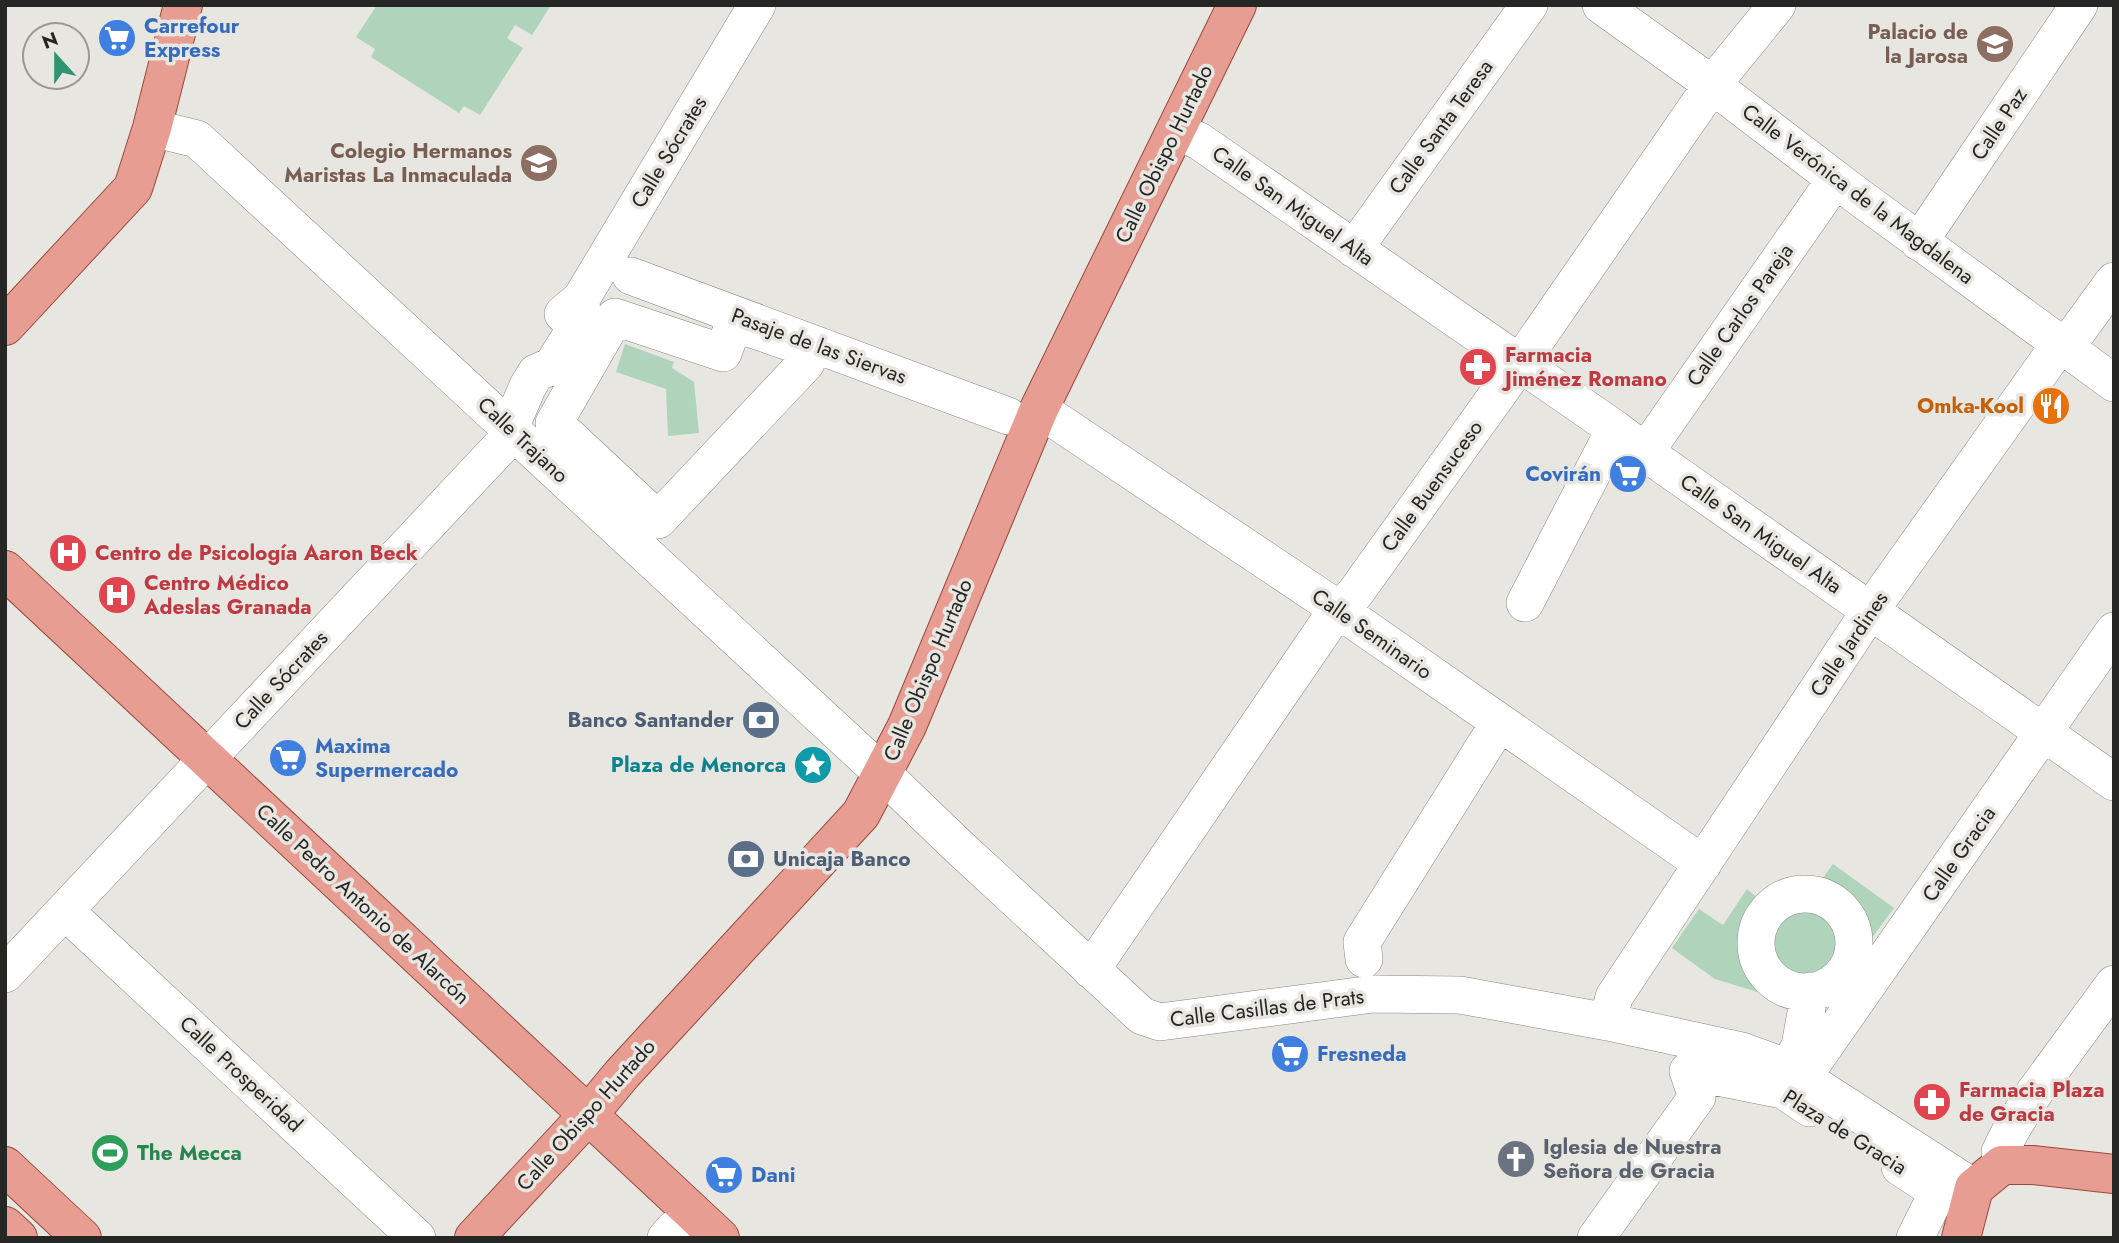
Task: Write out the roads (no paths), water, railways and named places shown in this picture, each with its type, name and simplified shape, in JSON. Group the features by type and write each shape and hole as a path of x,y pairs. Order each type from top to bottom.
{"main road":[{"path":"5,326 132,188 152,128 183,5"},
{"name":"Calle Obispo Hurtado","path":"474,1238 861,814 907,726 1023,413 1175,131 1237,5"},
{"name":"Calle Pedro Antonio de Alarcón","path":"5,570 720,1238"},
{"path":"1961,1238 1988,1177 2032,1165 2114,1174"},
{"path":"5,1166 82,1238"},
{"path":"5,1226 18,1238"}],"street":[{"name":"Calle Sócrates","path":"5,974 503,444 536,373 552,366 582,318 581,299 757,5"},
{"name":"Calle Santa Teresa","path":"1354,249 1529,5"},
{"name":"Calle Verónica de la Magdalena","path":"1601,5 1712,85 1919,242 2114,383"},
{"name":"Calle Buensuceso","path":"1091,970 1326,626 1356,592 1520,363 1712,85 1777,5"},
{"name":"Calle Paz","path":"1919,242 2079,5"},
{"name":"Calle Trajano","path":"152,128 197,139 883,774"},
{"name":"Calle San Miguel Alta","path":"1175,131 1199,141 1520,363 2114,782"},
{"name":"Calle Carlos Pareja","path":"1646,451 1835,180"},
{"name":"Pasaje de las Siervas","path":"631,276 810,346 1023,413"},
{"name":"Calle Jardines","path":"1608,1022 1614,998 1870,611 2055,351 2071,340 2114,281"},
{"path":"615,317 723,353 734,323 810,346 652,520 554,423 615,317"},
{"name":"Calle Seminario","path":"1023,413 1340,611 1703,864"},
{"path":"1525,603 1615,429"},
{"name":"Calle Gracia","path":"1796,1072 2114,631"},
{"name":"Calle Casillas de Prats","path":"1364,959 1362,942 1499,723"},
{"name":"Calle Casillas de Prats","path":"883,774 1142,1016 1160,1022 1373,994 1460,995 1608,1022 1742,1051"},
{"name":"Calle Prosperidad","path":"65,911 417,1238"},
{"path":"1988,1177 2011,1130 2034,1093 2114,984"},
{"path":"1796,1072 1810,991"},
{"name":"Plaza de Gracia","path":"1742,1051 1796,1072 1988,1177"},
{"name":"Plaza de Gracia","path":"1596,1238 1697,1097 1688,1070 1783,1090 1938,1192 1915,1238"}],"place":[{"name":"Carrefour Express","path":"117,38"},
{"name":"Palacio de la Jarosa","path":"1995,44"},
{"name":"Colegio Hermanos Maristas La Inmaculada","path":"539,163"},
{"name":"Farmacia Jiménez Romano","path":"1478,367"},
{"name":"Omka-Kool","path":"2051,406"},
{"name":"Covirán","path":"1628,474"},
{"name":"Centro de Psicología Aaron Beck","path":"68,553"},
{"name":"Centro Médico Adeslas Granada","path":"117,595"},
{"name":"Banco Santander","path":"761,720"},
{"name":"Maxima Supermercado","path":"288,758"},
{"name":"Plaza de Menorca","path":"813,765"},
{"name":"Unicaja Banco","path":"746,859"},
{"name":"Fresneda","path":"1290,1054"},
{"name":"Farmacia Plaza de Gracia","path":"1932,1102"},
{"name":"The Mecca","path":"110,1153"},
{"name":"Iglesia de Nuestra Señora de Gracia","path":"1516,1159"},
{"name":"Dani","path":"724,1175"}]}
